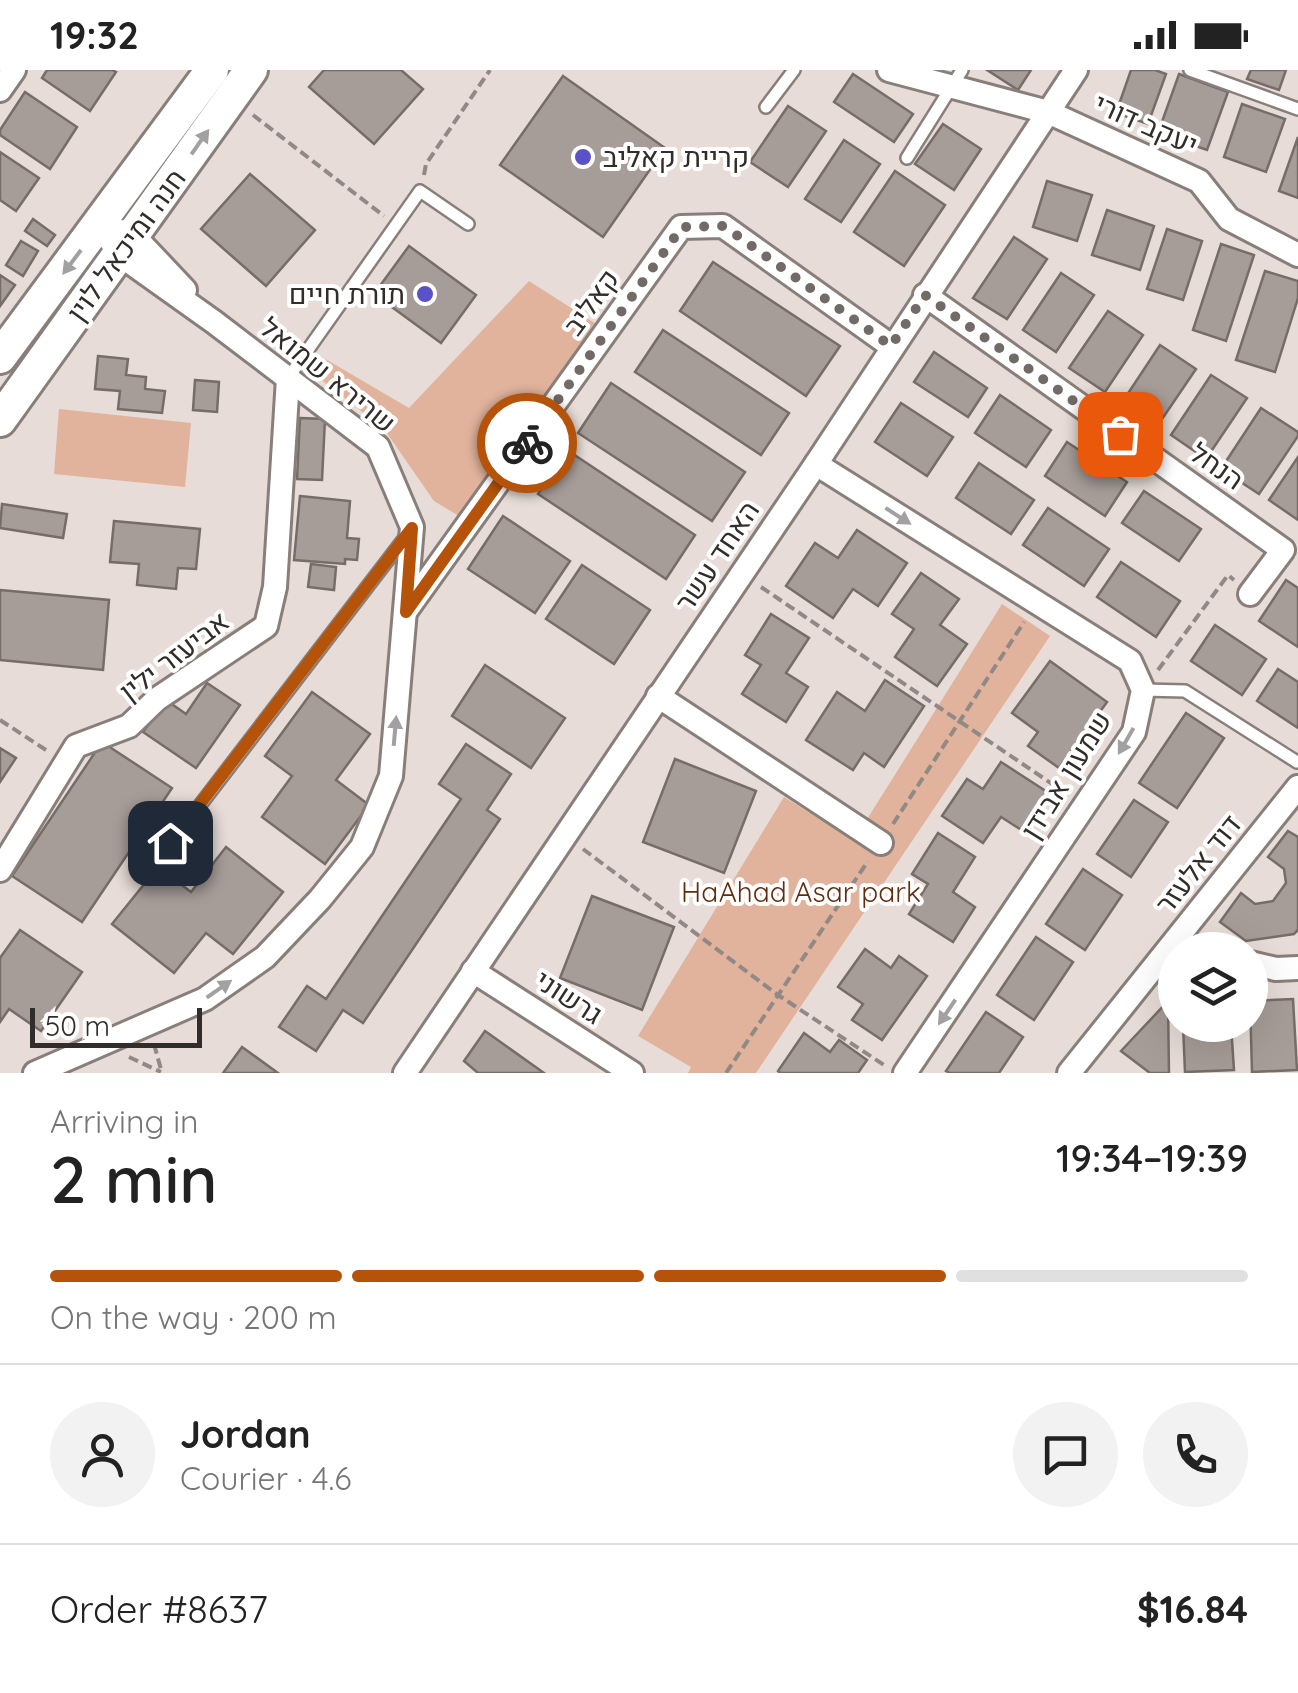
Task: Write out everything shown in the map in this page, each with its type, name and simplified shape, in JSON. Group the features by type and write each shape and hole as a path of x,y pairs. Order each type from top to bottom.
{"main road":[{"name":"חנה ומיכאל לוין","path":"0,357 212,70"},
{"name":"חנה ומיכאל לוין","path":"0,420 251,70"}],"street":[{"path":"0,90 14,70"},
{"name":"יעקב דורי","path":"889,70 957,78 1048,112 1199,181 1230,219 1298,255"},
{"name":"האחד עשר","path":"404,1073 816,464 1076,70"},
{"name":"שרירא שמואל","path":"35,1073 205,1000 265,956 362,847 391,776 406,612 412,528 378,447 214,322 100,224"},
{"name":"קאליב","path":"406,612 682,227 724,226 891,346"},
{"name":"הנחל","path":"925,295 1284,550 1250,594"},
{"name":"אביעזר ילין","path":"0,870 76,746 130,726 157,699 266,626 275,587 288,378"},
{"name":"שמעון אבידן","path":"816,464 1130,661 1143,690 1134,732 906,1073"},
{"path":"658,696 881,843"},
{"name":"דוד אלעזר","path":"1190,932 1298,786"},
{"path":"1268,967 1298,968"},
{"name":"גרשוני","path":"473,971 632,1073"},
{"name":"דוד אלעזר","path":"1072,1072 1158,974"}],"lane":[{"path":"766,107 794,70"},
{"path":"1190,70 1298,110"},
{"path":"907,158 957,78"},
{"path":"288,378 420,192 468,224"},
{"path":"170,843 412,528"},
{"path":"1143,690 1185,691 1297,762"}],"path":[{"path":"420,192 426,164 490,70"},
{"path":"231,98 396,225"},
{"path":"741,574 1084,807"},
{"path":"1143,690 1228,575 1250,594"},
{"path":"0,720 66,763"},
{"path":"564,836 778,996 896,1073"},
{"path":"149,1024 162,1073"}],"green space":[{"path":"529,281 604,329 469,522 434,501 384,429 310,371 322,357 409,408"},
{"path":"59,409 191,423 185,487 54,474"},
{"name":"HaAhad Asar park","path":"1002,604 1050,636 756,1073 688,1073 691,1067 638,1036 784,797 854,840"}],"building":[{"path":"47,70 116,72 90,111 42,78"},
{"path":"324,70 401,70 423,89 374,144 309,87"},
{"path":"987,70 1031,70 1018,90"},
{"path":"1131,70 1166,74 1148,124 1116,113"},
{"path":"1251,70 1286,70 1279,90 1247,79"},
{"path":"853,74 913,114 894,142 834,102"},
{"path":"1179,74 1228,92 1207,150 1158,133"},
{"name":"קריית קאליב","path":"563,76 665,148 603,237 500,165"},
{"path":"25,92 77,127 50,169 0,135"},
{"path":"1242,104 1285,119 1266,172 1224,157"},
{"path":"788,106 826,131 788,187 750,162"},
{"path":"943,124 981,149 954,190 915,164"},
{"path":"1298,137 1298,198 1279,191"},
{"path":"844,140 880,164 841,222 805,199"},
{"path":"0,152 39,178 16,211 0,200"},
{"path":"895,171 945,205 904,266 854,232"},
{"path":"250,174 315,230 266,286 201,229"},
{"path":"1047,181 1092,195 1077,241 1033,227"},
{"path":"1107,210 1154,226 1140,270 1092,255"},
{"path":"33,219 55,235 47,246 25,231"},
{"path":"1167,229 1202,241 1183,300 1147,289"},
{"path":"1014,237 1047,259 1007,319 973,298"},
{"path":"21,241 38,251 23,276 6,265"},
{"path":"1221,244 1254,255 1226,341 1193,330"},
{"name":"תורת חיים","path":"409,246 476,295 441,343 374,294"},
{"path":"713,262 840,346 806,396 680,311"},
{"path":"1265,271 1298,281 1298,298 1275,372 1236,360"},
{"path":"1061,273 1094,295 1056,352 1023,330"},
{"path":"0,275 15,285 0,306"},
{"path":"1108,311 1143,335 1105,392 1069,368"},
{"path":"663,330 789,413 761,455 635,372"},
{"path":"1160,345 1196,369 1158,425 1123,401"},
{"path":"934,352 987,388 968,417 914,382"},
{"path":"98,356 128,359 126,375 146,377 145,389 165,391 162,413 118,409 120,391 95,389"},
{"path":"1211,375 1247,398 1206,459 1171,435"},
{"path":"195,380 219,382 217,412 193,410"},
{"path":"611,383 745,472 712,521 578,433"},
{"path":"1000,395 1051,430 1026,467 975,433"},
{"path":"901,403 953,437 927,476 875,442"},
{"path":"1261,408 1298,432 1298,436 1259,494 1221,469"},
{"path":"300,418 325,419 322,480 297,479"},
{"path":"1067,442 1127,482 1105,516 1045,476"},
{"path":"567,450 695,535 666,579 538,494"},
{"path":"1298,457 1298,520 1269,500"},
{"path":"979,463 1034,500 1011,534 956,498"},
{"path":"1144,491 1201,529 1179,561 1122,523"},
{"path":"300,496 350,501 347,538 359,539 357,560 345,559 345,564 294,560"},
{"path":"2,504 67,514 63,538 0,528"},
{"path":"1048,508 1109,549 1084,586 1023,545"},
{"path":"503,516 570,561 535,613 468,569"},
{"path":"114,521 200,529 196,569 178,568 176,589 137,585 139,564 110,562"},
{"path":"857,530 907,563 878,606 853,589 833,618 786,586 815,543 838,558"},
{"path":"1121,562 1180,601 1156,637 1097,597"},
{"path":"311,564 336,567 334,590 308,587"},
{"path":"582,565 650,610 614,664 546,619"},
{"path":"921,573 959,599 940,625 967,644 937,686 895,657 914,629 892,614"},
{"path":"1286,580 1298,588 1298,647 1259,621"},
{"path":"0,590 109,600 103,670 0,660"},
{"path":"771,614 809,638 786,673 808,687 786,722 742,694 761,665 745,655"},
{"path":"1215,625 1266,659 1242,695 1191,661"},
{"path":"1050,661 1107,702 1059,768 1028,746 1038,732 1012,713"},
{"path":"485,665 565,718 531,768 452,716"},
{"path":"1278,669 1298,682 1298,728 1257,701"},
{"path":"885,680 924,706 884,767 864,753 853,770 806,740 837,692 865,711"},
{"path":"207,683 240,705 196,768 143,732 166,700 186,714"},
{"path":"312,692 370,734 336,780 369,805 325,864 262,817 292,776 265,756"},
{"path":"1186,713 1224,738 1177,808 1139,783"},
{"path":"102,742 172,788 82,922 12,876"},
{"path":"466,744 511,774 487,810 500,819 363,1023 343,1010 316,1051 279,1027 307,986 326,999 461,799 439,784"},
{"path":"0,748 16,758 0,782"},
{"path":"675,759 756,791 724,873 643,842"},
{"path":"1001,762 1052,795 1026,833 1001,817 983,843 942,816 967,779 983,789"},
{"path":"1134,800 1168,822 1131,877 1097,854"},
{"path":"1288,831 1298,837 1298,930 1268,938 1268,932 1234,932 1220,922 1241,893 1255,904 1273,901 1286,883 1284,869 1268,857"},
{"path":"938,833 975,857 953,892 975,907 953,942 909,914 928,884 912,874"},
{"path":"226,847 283,892 233,954 206,933 174,973 112,924 158,867 191,892"},
{"path":"1083,869 1122,895 1085,950 1046,924"},
{"path":"592,896 674,927 642,1010 560,978"},
{"path":"20,930 82,972 41,1031 9,1009 0,1022 0,958"},
{"path":"1036,937 1073,962 1034,1020 997,995"},
{"path":"865,949 891,968 899,956 927,976 882,1040 852,1020 863,1004 838,987"},
{"path":"1293,999 1297,1070 1252,1072 1251,1042 1268,1042 1268,1000"},
{"path":"986,1012 1023,1037 999,1073 946,1071"},
{"path":"1158,1012 1158,1042 1169,1042 1169,1073 1150,1073 1121,1051"},
{"path":"485,1031 544,1073 478,1073 464,1061"},
{"path":"804,1033 830,1052 839,1040 867,1060 858,1073 780,1073"},
{"path":"1184,1042 1232,1042 1234,1070 1185,1072"},
{"path":"242,1047 278,1073 223,1073"}],"way so far":[{"path":"527,443 682,227 724,226 891,346 925,295 1120,434"}],"place":[{"name":"קריית קאליב","path":"583,157"},
{"name":"תורת חיים","path":"425,294"}],"route":[{"path":"170,843 412,528 406,612 527,443"}]}
